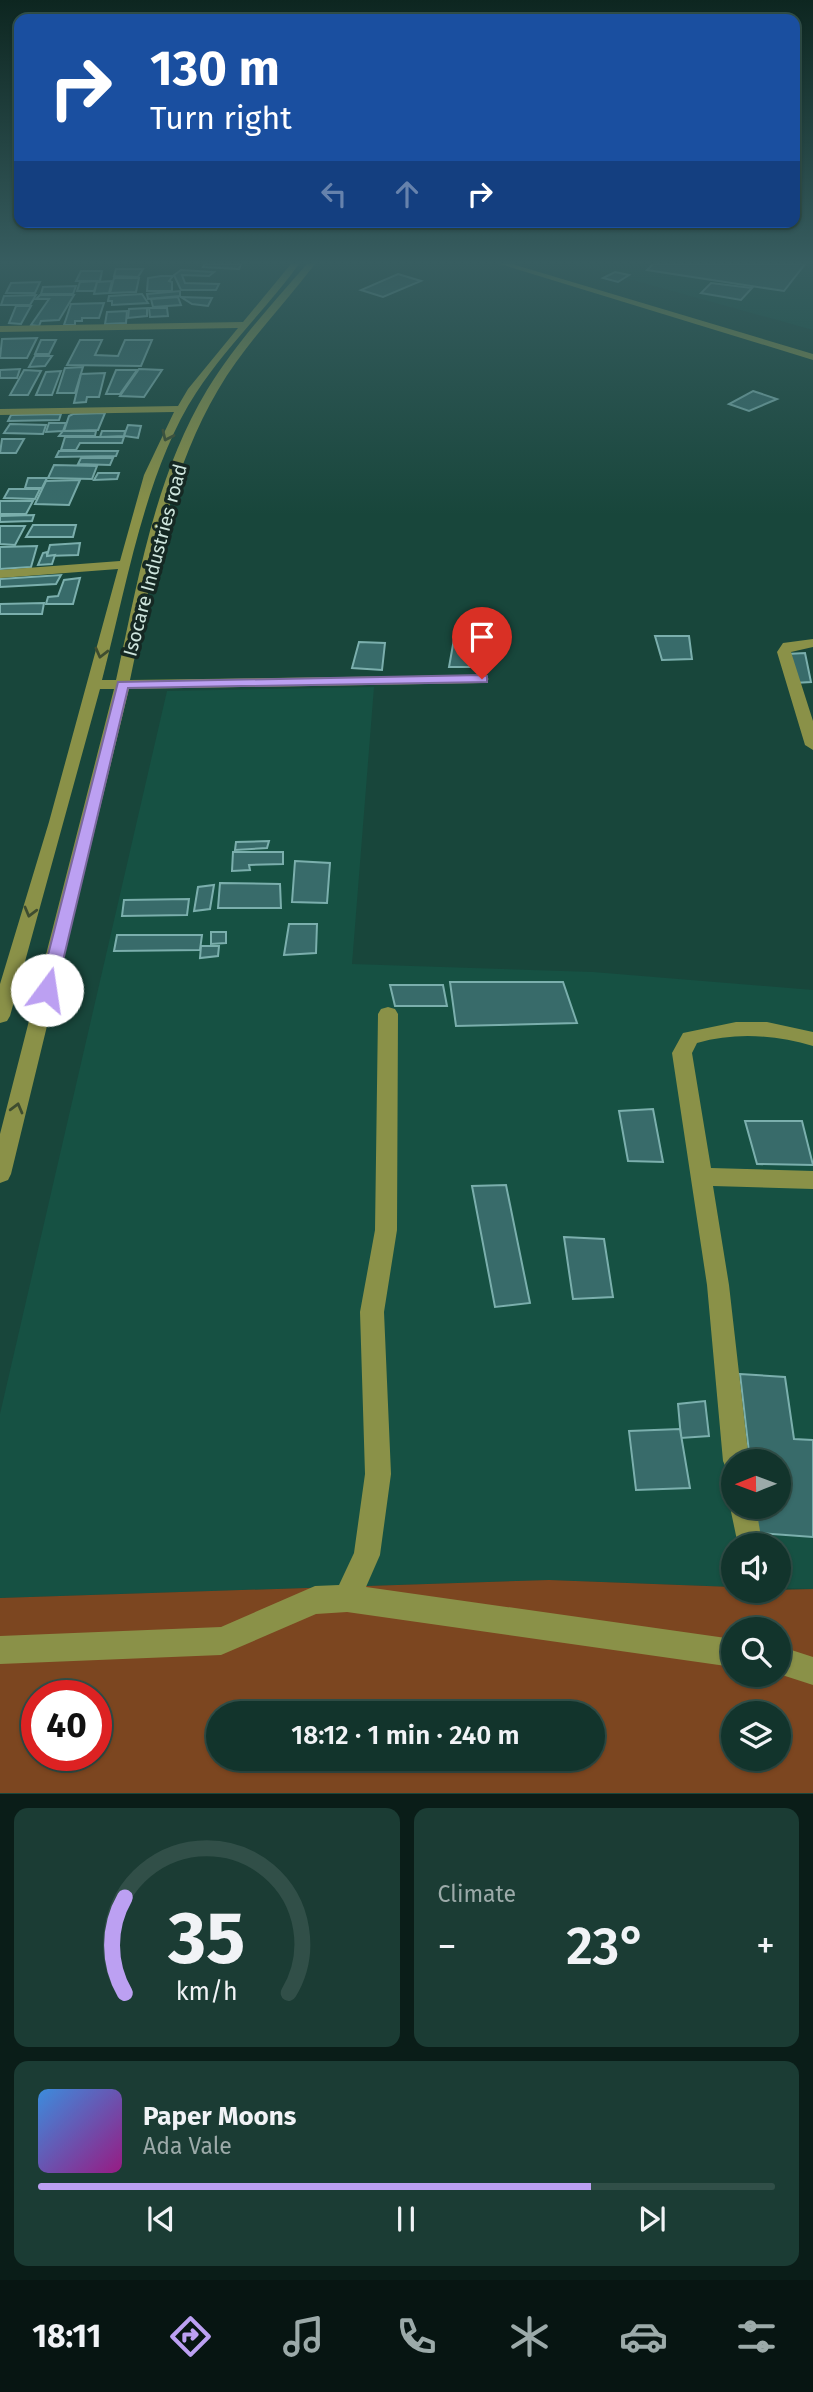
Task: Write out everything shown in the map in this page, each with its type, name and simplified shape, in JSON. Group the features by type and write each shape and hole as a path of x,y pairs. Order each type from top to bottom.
{"street":[{"name":"Isocare Industries road","path":"0,1016 150,475 181,409 227,348"},
{"name":"Isocare Industries road","path":"0,1174 123,684 153,551 187,440 223,374 244,348"},
{"path":"782,348 813,357"},
{"path":"0,412 181,409"},
{"path":"0,574 124,565"},
{"path":"813,643 789,646 784,652 813,745"},
{"path":"93,685 482,679"},
{"path":"347,1598 367,1555 378,1474 371,1367 372,1312 386,1230 388,1013"},
{"path":"735,1449 718,1285 682,1053 690,1038 711,1031 748,1027 813,1039"},
{"path":"701,1177 813,1180"},
{"path":"0,1650 221,1641 315,1600 347,1598 721,1651"},
{"path":"791,1664 813,1671"}],"shaded area":[{"path":"374,687 352,964 593,972 813,990 813,1589 791,1588 791,1533 721,1533 721,1587 549,1580 0,1598 0,1414 167,691"},
{"path":"549,1580 721,1587 721,1603 791,1603 791,1590 813,1589 813,1793 0,1793 0,1598"}],"building":[{"path":"1,348 32,348 27,358 0,358"},
{"path":"38,348 52,348 49,354 35,354"},
{"path":"76,348 98,348 95,355 118,356 122,348 149,348 141,366 67,365"},
{"path":"35,356 52,356 45,366 29,367"},
{"path":"83,367 75,393 57,393 65,368"},
{"path":"20,369 17,378 0,378 0,370"},
{"path":"139,369 162,370 144,397 120,396"},
{"path":"24,370 41,371 28,395 10,395"},
{"path":"116,370 137,370 120,394 106,394"},
{"path":"61,371 52,395 36,395 46,372"},
{"path":"105,373 99,397 87,397 86,402 74,403 81,374"},
{"path":"753,391 777,399 749,411 729,404"},
{"path":"105,413 98,430 64,431 69,416 73,414"},
{"path":"61,414 59,420 8,421 11,415"},
{"path":"49,423 66,423 63,431 46,432"},
{"path":"10,424 46,425 43,434 4,433"},
{"path":"128,425 141,426 138,438 124,436"},
{"path":"63,431 96,431 95,436 59,436"},
{"path":"102,431 125,431 124,436 100,437"},
{"path":"65,437 124,437 122,443 80,443 76,450 61,450"},
{"path":"2,439 24,439 16,453 0,453"},
{"path":"59,451 118,451 116,456 56,457"},
{"path":"81,458 113,458 110,465 78,464"},
{"path":"54,465 97,466 92,479 48,478"},
{"path":"98,473 119,473 117,479 94,480"},
{"path":"28,478 47,478 42,488 25,488"},
{"path":"80,480 69,505 35,504 46,481"},
{"path":"9,489 40,489 35,499 4,498"},
{"path":"0,501 33,501 26,514 0,514"},
{"path":"34,515 32,521 0,522 0,516"},
{"path":"33,525 76,525 73,537 26,537"},
{"path":"0,526 25,526 15,545 0,544"},
{"path":"80,543 78,555 47,556 50,545"},
{"path":"37,546 31,567 0,569 0,547"},
{"path":"47,552 47,556 55,555 52,564 38,565 43,553"},
{"path":"61,575 56,584 0,587 0,579"},
{"path":"80,578 73,604 46,604 48,597 58,596 64,580"},
{"path":"44,603 42,614 0,614 0,604"},
{"path":"655,636 689,636 692,659 662,660"},
{"path":"454,639 492,641 485,667 449,667"},
{"path":"359,642 385,643 382,670 352,668"},
{"path":"805,653 811,682 794,683 787,654"},
{"path":"269,841 267,848 235,850 236,842"},
{"path":"233,852 283,852 283,864 249,865 250,870 232,871"},
{"path":"295,861 330,863 327,903 292,902"},
{"path":"220,883 280,884 281,908 218,908"},
{"path":"214,885 210,909 194,911 198,887"},
{"path":"189,899 187,915 122,916 124,900"},
{"path":"289,924 317,924 316,953 284,955"},
{"path":"211,932 226,932 226,943 211,944"},
{"path":"117,935 202,935 200,950 114,951"},
{"path":"201,946 219,946 218,956 200,958"},
{"path":"450,982 563,982 577,1023 456,1026"},
{"path":"390,985 443,985 447,1006 395,1006"},
{"path":"653,1109 663,1162 628,1161 619,1111"},
{"path":"745,1121 802,1121 813,1165 757,1164"},
{"path":"506,1185 530,1303 495,1307 472,1186"},
{"path":"564,1237 604,1239 613,1297 573,1299"},
{"path":"740,1374 785,1377 794,1439 813,1440 813,1537 791,1535 791,1533 758,1533 756,1519 791,1519 791,1449 749,1449"},
{"path":"705,1401 709,1436 681,1438 678,1404"},
{"path":"680,1429 690,1488 636,1490 629,1431"}],"route":[{"path":"47,990 78,863 88,834 123,684 482,679"}]}
